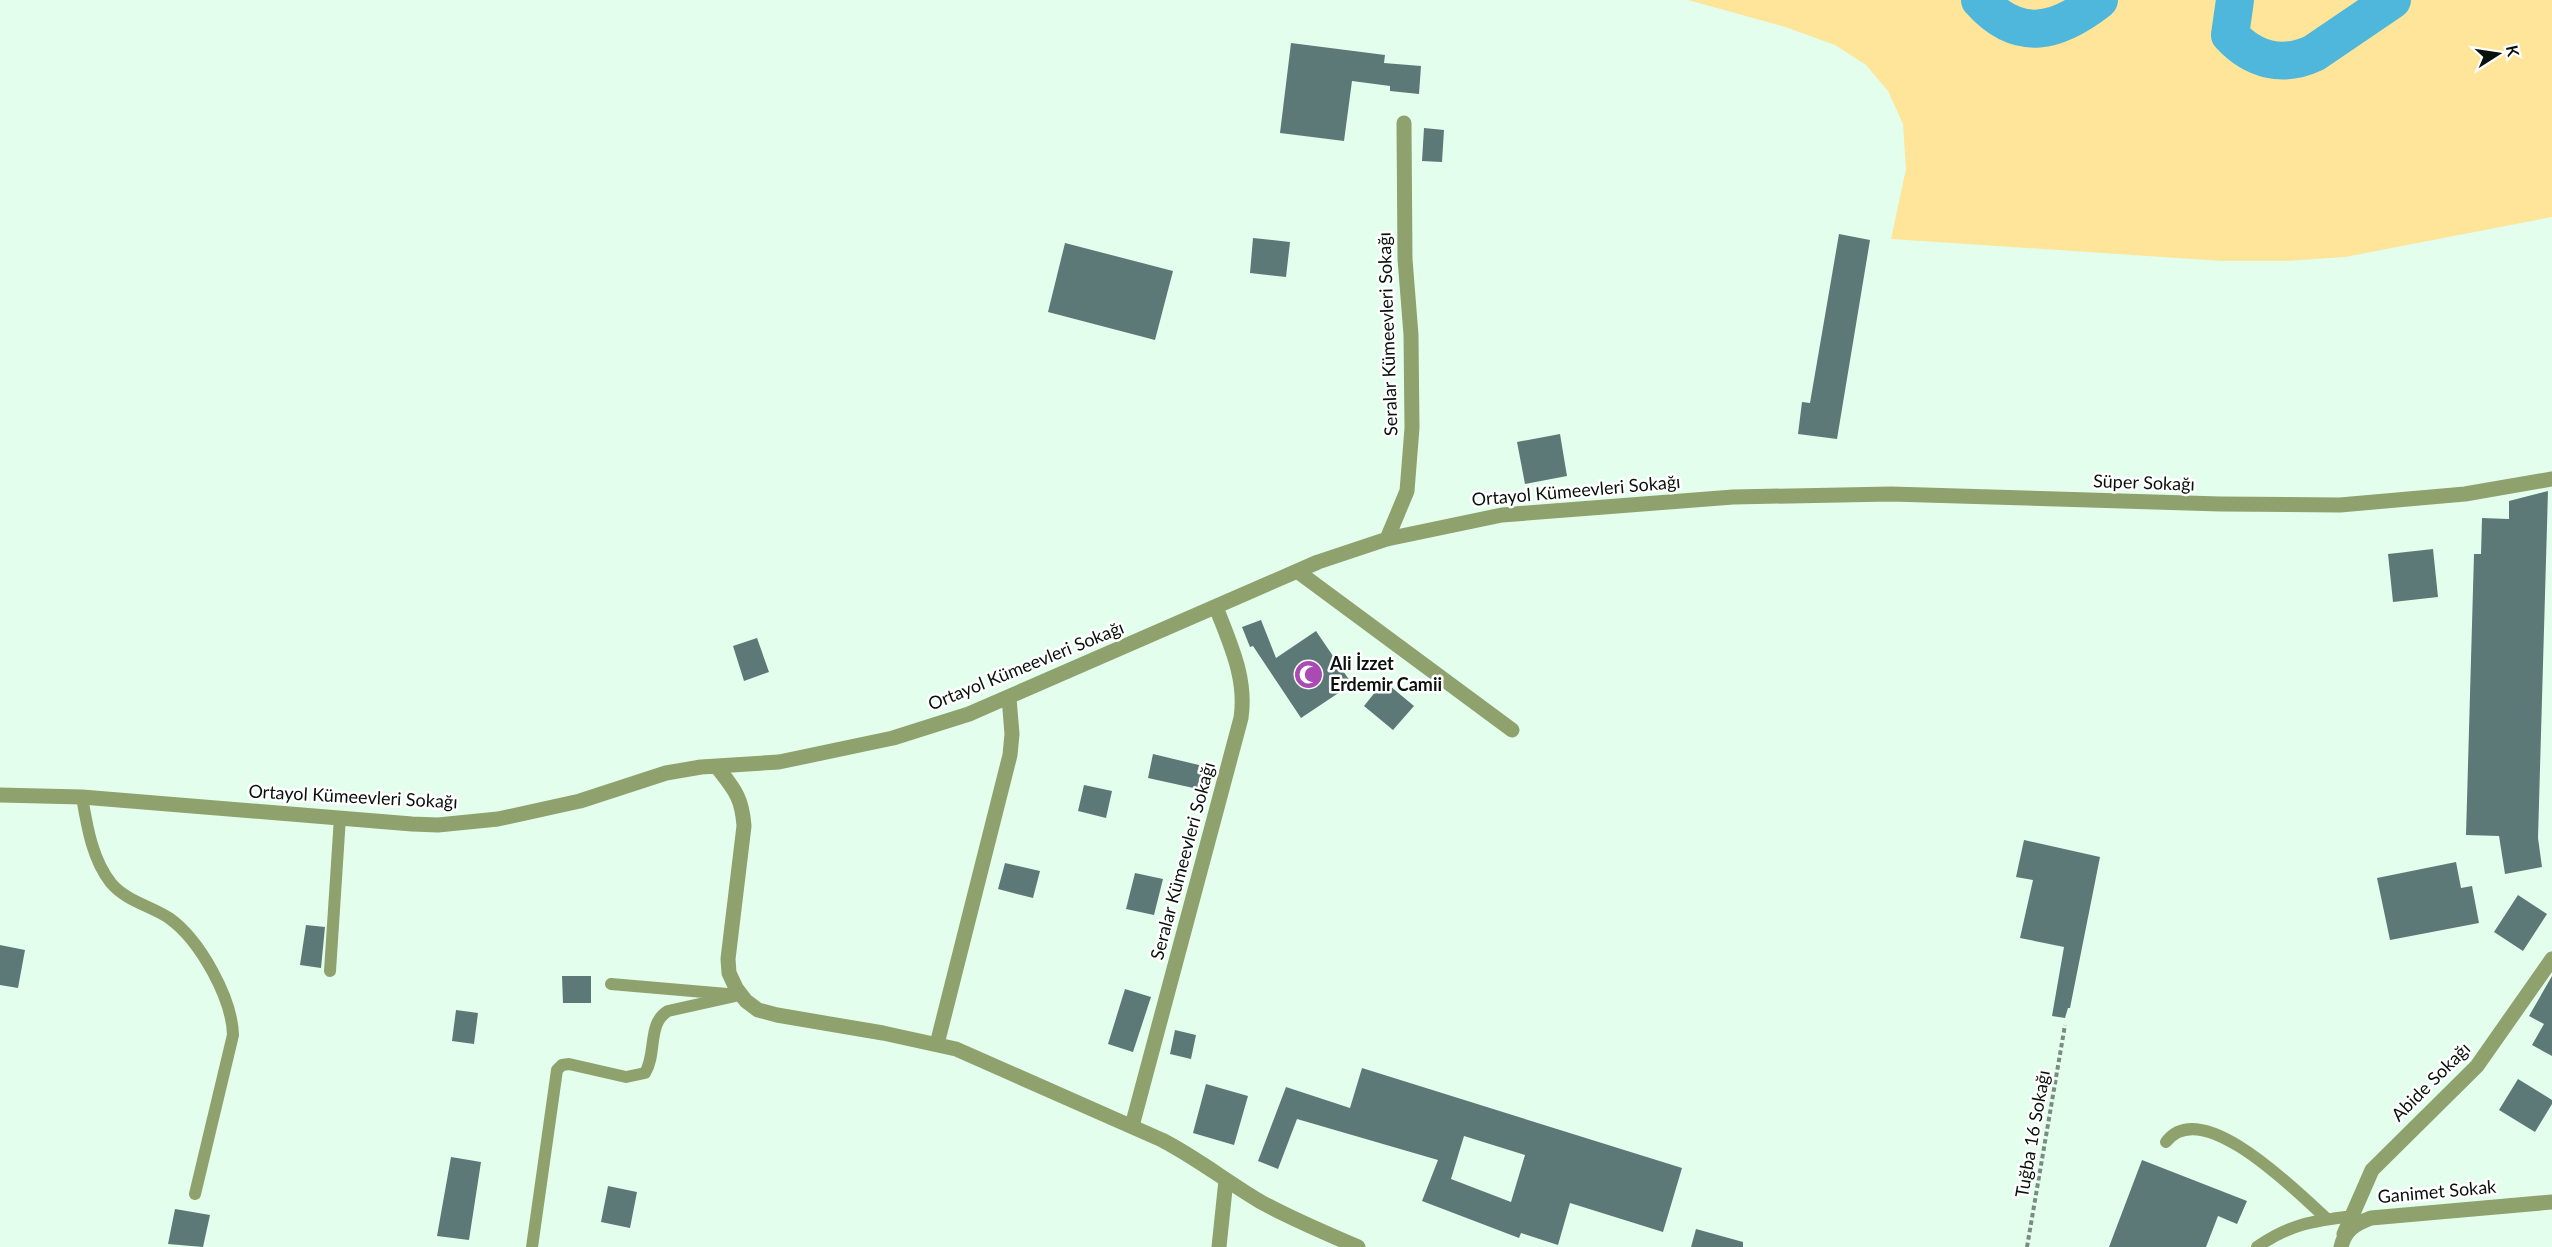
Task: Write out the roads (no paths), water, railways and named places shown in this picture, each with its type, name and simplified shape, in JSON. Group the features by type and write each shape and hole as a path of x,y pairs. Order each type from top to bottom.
{"street":[{"name":"Seralar Kümeevleri Sokağı","path":"1387,539 1407,491 1412,428 1411,335 1405,260 1404,123"},
{"name":"Süper Sokağı","path":"1733,497 1891,494 2220,504 2340,505 2464,494 2552,479"},
{"name":"Ortayol Kümeevleri Sokağı","path":"0,795 82,797 438,825 498,819 580,801 666,773 779,762 893,738 961,717 1297,571 1387,539 1502,514 1733,497"},
{"path":"1297,571 1512,730"},
{"name":"Seralar Kümeevleri Sokağı","path":"1132,1126 1240,718 1243,688 1239,670 1216,607"},
{"path":"937,1044 1010,755 1012,735 1009,698"},
{"path":"717,767 741,800 744,826 728,959 729,973 740,995 758,1010 937,1044 975,1057 1186,1152 1226,1180 1293,1219 1358,1247"},
{"name":"Abide Sokağı","path":"2342,1240 2372,1170 2477,1066 2552,959"},
{"path":"1219,1247 1226,1180"},
{"name":"Ganimet Sokak","path":"2342,1240 2357,1224 2371,1218 2552,1202"}],"lane":[{"path":"82,797 95,854 112,884 127,896 167,917 184,930 228,1004 232,1019 232,1035 195,1194"},
{"path":"330,971 340,817"},
{"path":"611,984 740,995"},
{"path":"532,1247 557,1070 562,1065 568,1064 626,1077 645,1073 652,1057 655,1024 660,1015 668,1011 740,995"},
{"path":"2166,1142 2173,1132 2186,1129 2206,1132 2240,1145 2264,1163 2327,1219"},
{"path":"2257,1247 2278,1232 2327,1219 2352,1216"}],"waterway":[{"path":"1980,0 2009,23 2024,28 2054,26 2069,20 2099,0"},
{"path":"2235,0 2230,35 2239,44 2259,56 2280,60 2302,58 2314,53 2392,0"}],"place":[{"name":"Ali İzzet Erdemir Camii","path":"1309,674"}]}
